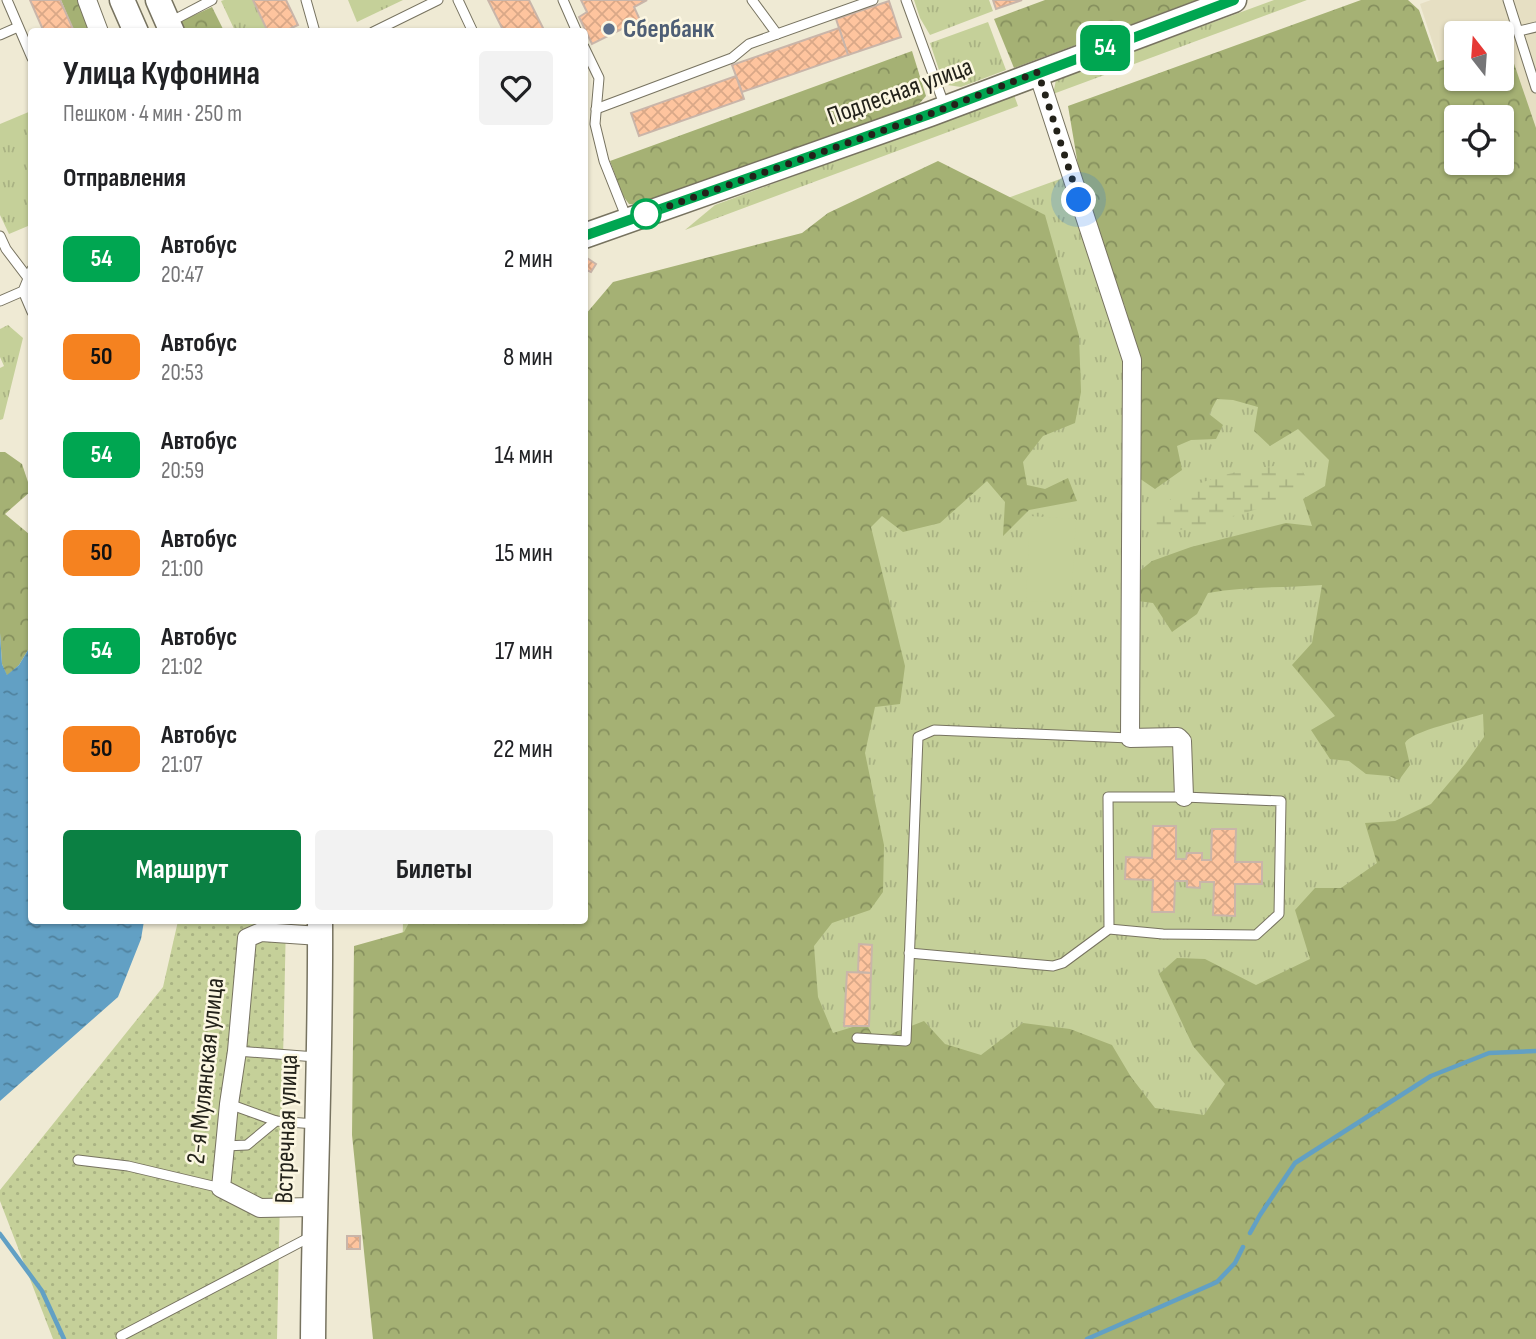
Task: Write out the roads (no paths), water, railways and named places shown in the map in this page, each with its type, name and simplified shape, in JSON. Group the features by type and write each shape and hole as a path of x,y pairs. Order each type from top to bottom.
{"main road":[{"path":"122,0 134,28"},
{"path":"158,0 170,27"},
{"name":"Подлесная улица","path":"588,235 945,108 1234,0"},
{"name":"Встречная улица","path":"313,1339 320,928"}],"street":[{"path":"87,0 98,28"},
{"path":"1038,72 1132,360 1130,738 1178,737 1182,741 1184,797"},
{"name":"2-я Мулянская улица","path":"314,1207 260,1208 221,1188 247,938 261,932 320,928"}],"lane":[{"path":"7,0 28,49"},
{"path":"170,27 212,0"},
{"path":"306,0 314,28"},
{"path":"381,28 438,0"},
{"path":"458,0 471,28"},
{"path":"563,0 575,28"},
{"path":"752,0 777,34"},
{"path":"596,109 732,58 749,44 873,0"},
{"path":"906,0 945,108"},
{"path":"1508,0 1536,88"},
{"path":"0,35 18,27"},
{"path":"1520,31 1536,27"},
{"path":"588,56 598,78 595,124 604,161 627,221"},
{"path":"0,236 6,249 28,271"},
{"path":"28,278 23,291 28,303"},
{"path":"0,301 23,291"},
{"path":"857,1038 906,1041 918,737 934,730 1130,738"},
{"path":"909,953 1053,966 1063,963 1109,929 1163,934 1256,935 1279,914 1281,801 1108,797 1109,929"},
{"path":"237,1051 319,1057"},
{"path":"229,1104 276,1121 316,1124"},
{"path":"225,1146 247,1145 276,1121"},
{"path":"78,1160 128,1167 221,1188"},
{"path":"121,1336 314,1235"}],"water":[{"path":"0,633 2,664 7,675 19,665 28,650 28,924 144,924 141,939 118,997 0,1101"}],"waterway":[{"path":"1250,1233 1295,1163 1431,1076 1489,1053 1536,1051"},
{"path":"0,1234 42,1291 64,1339"},
{"path":"1087,1339 1217,1282 1235,1263 1243,1247"}],"place":[{"name":"Сбербанк","path":"609,29"}]}
